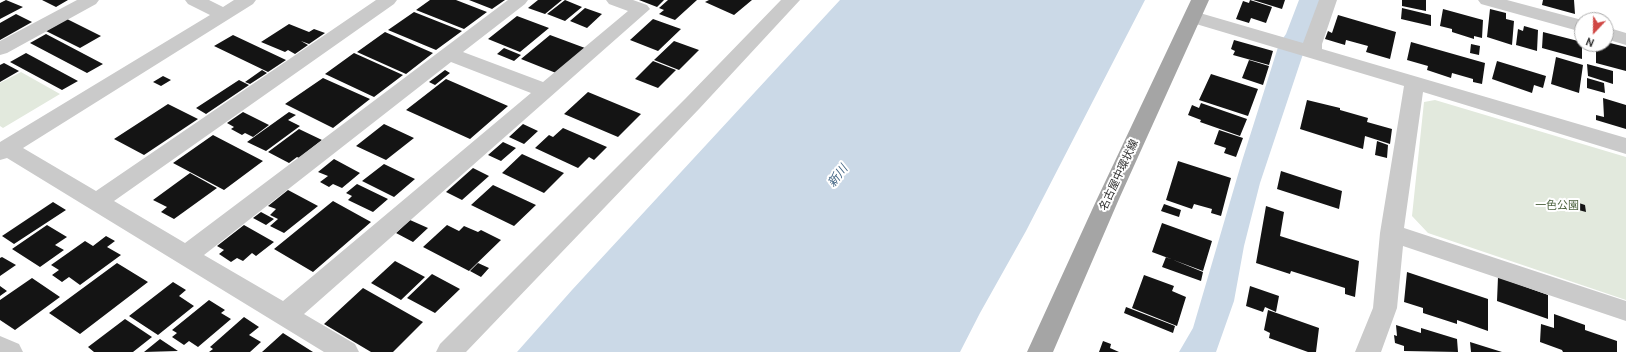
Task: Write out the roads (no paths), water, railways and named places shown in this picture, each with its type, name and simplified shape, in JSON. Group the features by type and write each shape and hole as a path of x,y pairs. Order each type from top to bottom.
{"main road":[{"name":"名古屋中環状線","path":"1040,352 1108,199 1196,8"}],"street":[{"path":"0,49 90,0"},
{"path":"194,0 224,14"},
{"path":"247,0 4,150 96,202 346,352"},
{"path":"96,202 388,0"},
{"path":"186,256 519,0"},
{"path":"285,315 641,9 615,0"},
{"path":"449,352 692,104 791,0"},
{"path":"1312,52 1312,44 1328,0"},
{"path":"1487,0 1574,24"},
{"path":"1196,8 1276,42 1626,146"},
{"path":"1614,35 1626,38"},
{"path":"449,54 546,91"},
{"path":"1368,352 1385,308 1392,233 1414,83"},
{"path":"1392,233 1626,311"},
{"path":"0,347 10,352"}],"water":[{"name":"新川","path":"840,0 1145,0 1026,231 960,352 517,352 572,290"},
{"path":"1299,0 1321,0 1260,183 1244,246 1234,301 1216,352 1179,352 1193,328 1242,161 1279,44 1286,34"}],"park label":[{"name":"一色公園","path":"1557,206"}]}
